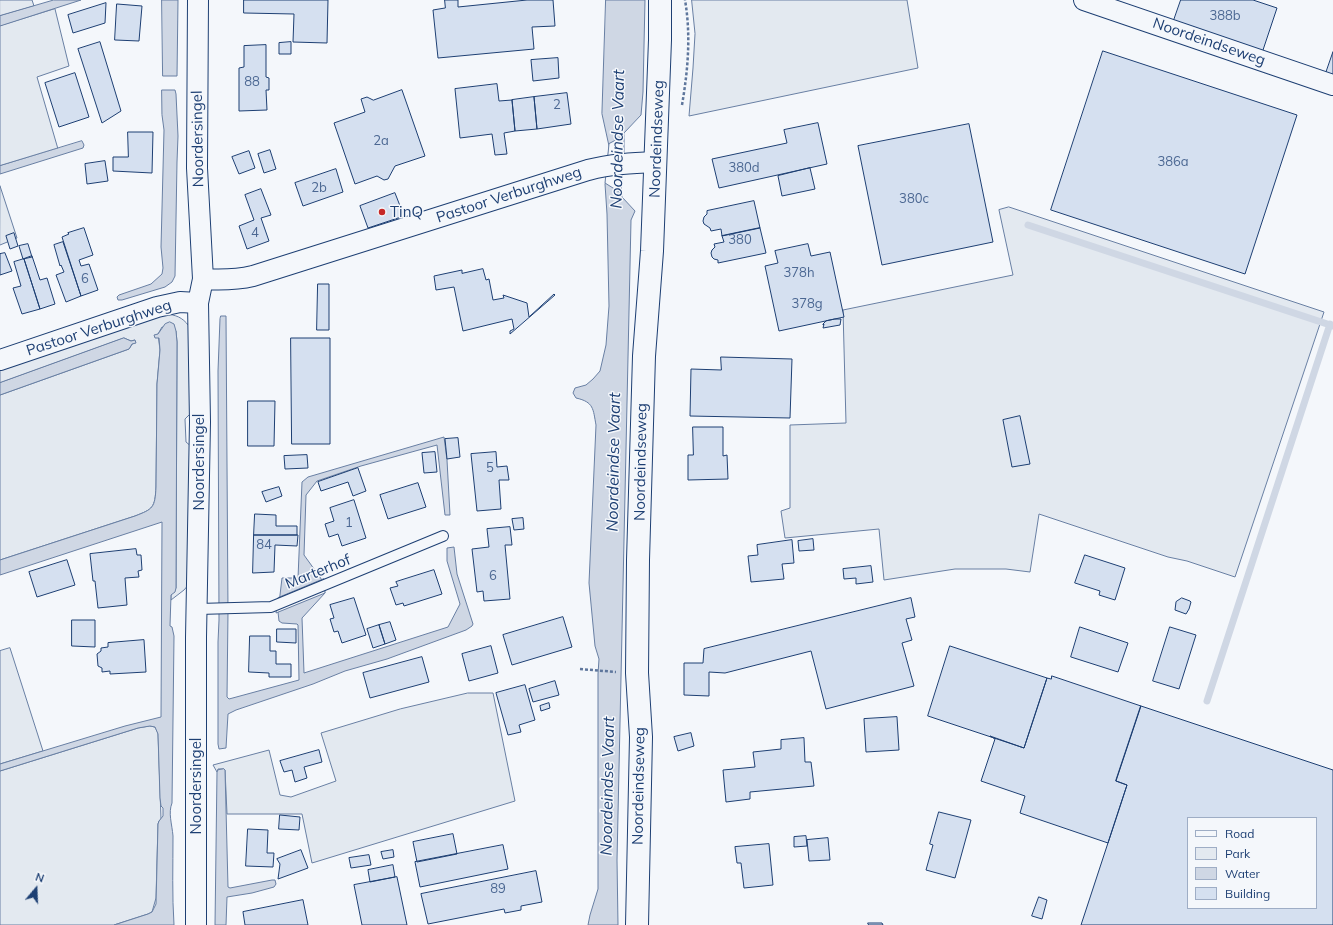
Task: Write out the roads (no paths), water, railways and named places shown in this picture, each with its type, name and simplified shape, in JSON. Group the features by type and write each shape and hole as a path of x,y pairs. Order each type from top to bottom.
{"street":[{"name":"Noordersingel","path":"196,925 196,637 206,609 198,303 203,279 197,168 198,0"},
{"name":"Noordeindseweg","path":"637,925 641,737 637,666 642,426 644,356 652,251 656,162 660,0"},
{"name":"Noordeindseweg","path":"1084,0 1333,85"},
{"name":"Pastoor Verburghweg","path":"203,279 224,280 240,279 252,276 615,164 656,162"},
{"name":"Pastoor Verburghweg","path":"0,360 157,307 180,302 198,303"}],"lane":[{"name":"Marterhof","path":"206,609 271,607 443,536"}],"water":[{"path":"54,0 81,0 0,26 0,16"},
{"path":"162,0 178,0 177,76 163,76"},
{"name":"Noordeindse Vaart","path":"606,0 645,0 641,115 624,133 621,191 622,197 635,211 631,220 617,860 618,925 588,925 598,889 599,659 595,646 589,583 596,425 592,407 586,402 576,398 573,393 575,388 586,385 600,371 606,345 609,306 605,184 609,146 602,114"},
{"path":"162,90 175,90 176,94 178,136 175,276 172,282 165,287 118,300 117,297 119,295 151,284 162,274 163,268 161,247 164,130 162,115"},
{"path":"82,141 84,145 83,148 0,174 0,166"},
{"path":"221,316 226,316 228,612 227,697 229,699 299,680 298,625 282,623 279,621 278,612 282,578 298,578 302,482 308,477 444,437 447,460 450,515 445,515 437,445 361,466 317,481 306,495 304,555 322,580 325,593 302,618 304,673 448,627 460,604 447,561 447,548 454,547 457,574 473,624 466,630 387,659 345,671 313,684 236,710 228,714 226,748 219,749 218,371"},
{"path":"170,322 174,324 177,342 176,588 175,592 171,595 170,626 172,627 174,636 172,803 170,815 173,836 174,925 114,925 152,912 156,904 158,824 163,816 163,808 161,806 160,798 158,734 155,727 150,726 138,728 0,771 0,764 125,726 161,717 162,522 0,575 0,560 135,516 152,507 155,499 156,487 157,384 160,350 159,338 155,338 154,335 158,334 165,324"},
{"path":"124,338 131,341 135,340 136,343 132,344 129,349 0,395 0,383"},
{"path":"224,769 228,887 230,888 272,880 275,880 276,884 274,887 252,893 227,897 226,925 215,925 217,772 218,770"}],"waterway":[{"path":"1028,225 1333,326"},
{"path":"1207,701 1330,324"}],"place":[{"name":"TinQ","path":"382,212"}]}
